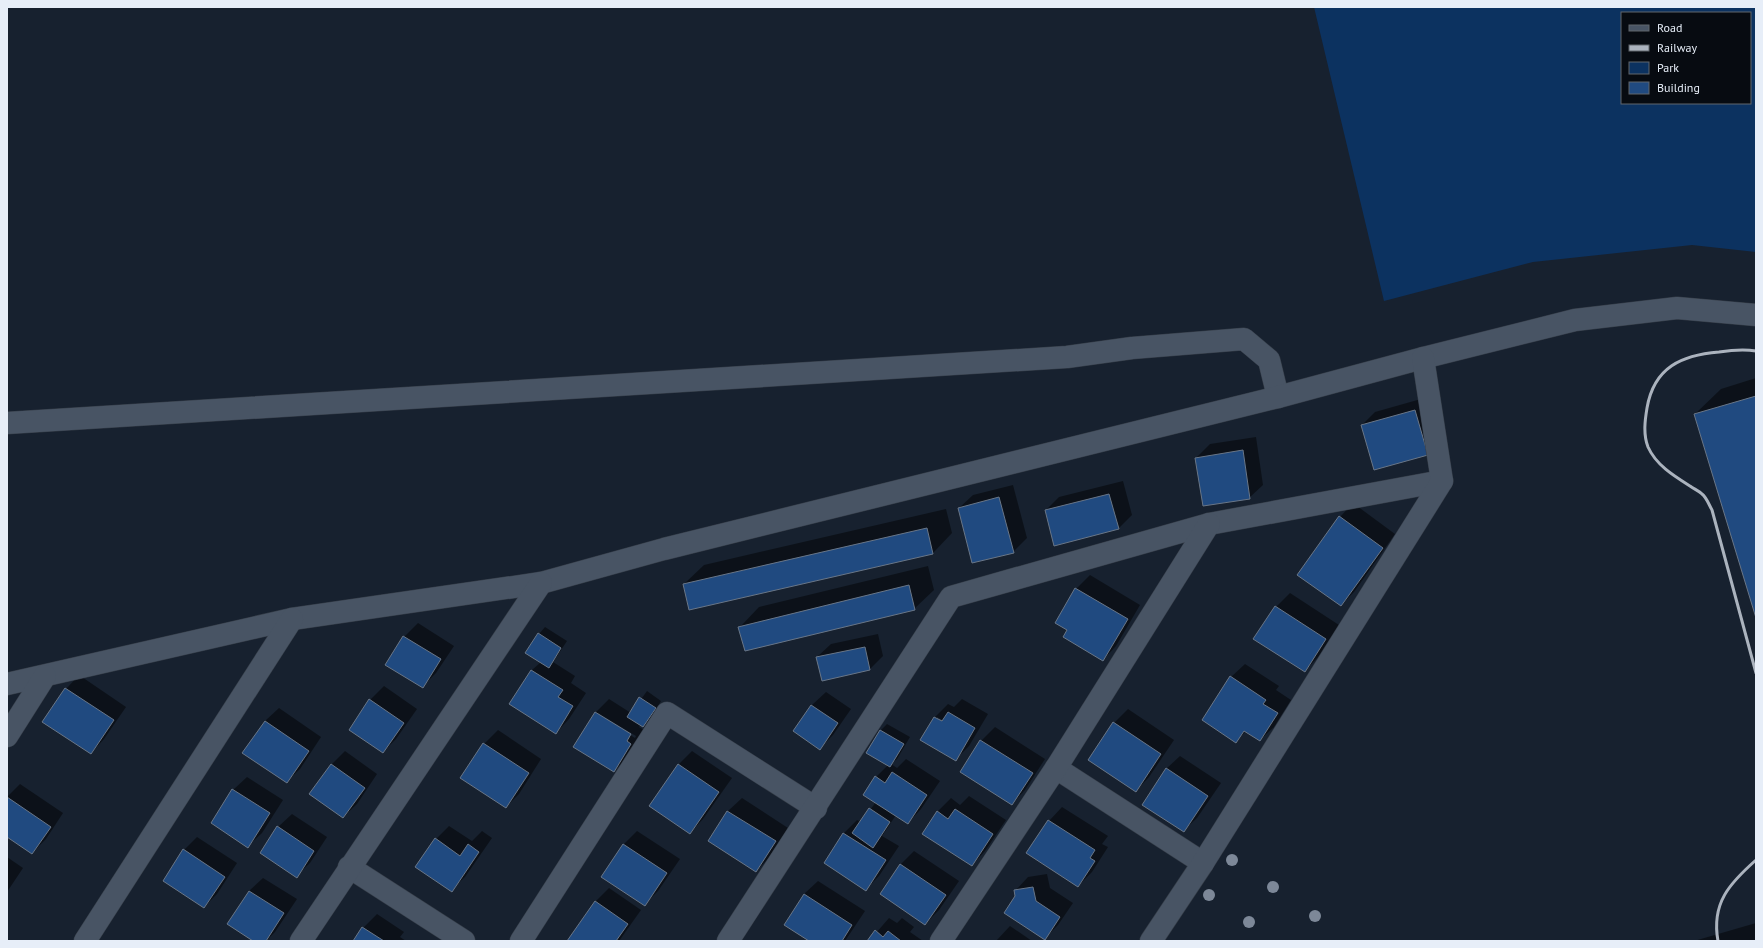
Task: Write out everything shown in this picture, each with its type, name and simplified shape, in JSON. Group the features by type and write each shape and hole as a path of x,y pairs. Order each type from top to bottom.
{"street":[{"path":"7,684 292,619 541,583 664,549 1278,397 1423,358 1575,320 1677,308 1756,315"},
{"path":"7,423 1067,357 1132,348 1244,339 1269,360 1278,397"},
{"path":"1152,941 1203,863 1442,481 1423,358"},
{"path":"728,941 816,808 951,597 1209,524 1442,481"},
{"path":"941,941 1056,768 1209,524"},
{"path":"301,941 349,867 541,583"},
{"path":"84,941 292,619"},
{"path":"7,736 45,676"},
{"path":"521,941 668,713 816,808"},
{"path":"1056,768 1203,863"},
{"path":"349,867 464,941"}],"green space":[{"path":"1314,7 1756,7 1756,252 1692,245 1533,262 1384,301"}],"building":[{"path":"1756,396 1756,618 1694,414"},
{"path":"1415,410 1428,455 1374,470 1361,425"},
{"path":"1243,450 1250,499 1203,506 1195,458"},
{"path":"1109,494 1119,529 1054,546 1045,510"},
{"path":"999,497 1014,553 972,563 958,508"},
{"path":"1339,516 1383,548 1341,606 1297,575"},
{"path":"927,528 933,554 689,610 683,584"},
{"path":"909,585 915,610 745,651 738,627"},
{"path":"1075,588 1128,619 1103,661 1063,637 1067,630 1055,623"},
{"path":"1275,606 1326,639 1305,672 1253,639"},
{"path":"538,633 561,648 549,668 525,653"},
{"path":"403,636 441,659 423,688 385,665"},
{"path":"865,647 870,670 822,681 816,657"},
{"path":"531,670 563,690 558,697 573,706 556,734 509,704"},
{"path":"1230,676 1266,700 1263,704 1278,713 1260,741 1244,731 1236,743 1202,720"},
{"path":"65,688 114,720 91,754 42,722"},
{"path":"639,697 656,708 643,727 627,717"},
{"path":"369,699 404,723 383,753 349,730"},
{"path":"811,705 838,723 820,750 793,731"},
{"path":"595,712 631,734 627,741 631,744 614,772 573,747"},
{"path":"948,712 975,728 956,761 920,740 934,717 942,721"},
{"path":"265,721 309,751 287,783 242,753"},
{"path":"1113,722 1161,754 1136,792 1088,760"},
{"path":"880,730 904,744 890,767 866,753"},
{"path":"980,740 1033,773 1012,805 960,772"},
{"path":"483,743 529,773 506,808 460,778"},
{"path":"331,764 365,788 343,818 309,794"},
{"path":"678,764 719,792 690,834 649,806"},
{"path":"1166,768 1208,796 1184,832 1142,805"},
{"path":"892,772 927,795 908,824 863,795 875,776 885,783"},
{"path":"232,789 270,813 248,848 211,823"},
{"path":"7,797 51,827 32,854 7,837"},
{"path":"869,808 890,822 873,848 852,833"},
{"path":"955,809 993,834 972,866 922,834 937,811 948,819"},
{"path":"727,811 776,841 756,872 708,841"},
{"path":"1048,820 1095,850 1090,858 1095,861 1078,887 1026,853"},
{"path":"277,826 314,851 297,878 260,853"},
{"path":"843,833 886,860 866,891 824,863"},
{"path":"435,838 460,856 468,844 479,852 452,892 415,867"},
{"path":"623,844 667,873 645,906 601,877"},
{"path":"183,849 225,877 204,908 163,881"},
{"path":"900,864 946,895 925,925 880,894"},
{"path":"1033,887 1036,901 1060,917 1045,940 1004,913 1015,896 1014,890"},
{"path":"249,891 284,913 266,941 253,941 227,924"},
{"path":"804,894 852,925 842,941 809,941 784,925"},
{"path":"595,901 628,924 616,941 567,941"},
{"path":"362,927 384,941 353,941"},
{"path":"875,930 883,937 888,931 901,941 867,941"}],"railway":[{"path":"1756,351 1738,350 1693,356 1672,366 1663,373 1656,382 1647,408 1645,427 1645,437 1651,453 1661,465 1672,474 1702,494 1712,510 1756,673"},
{"path":"1718,941 1717,916 1720,905 1725,895 1738,877 1756,860"}]}
